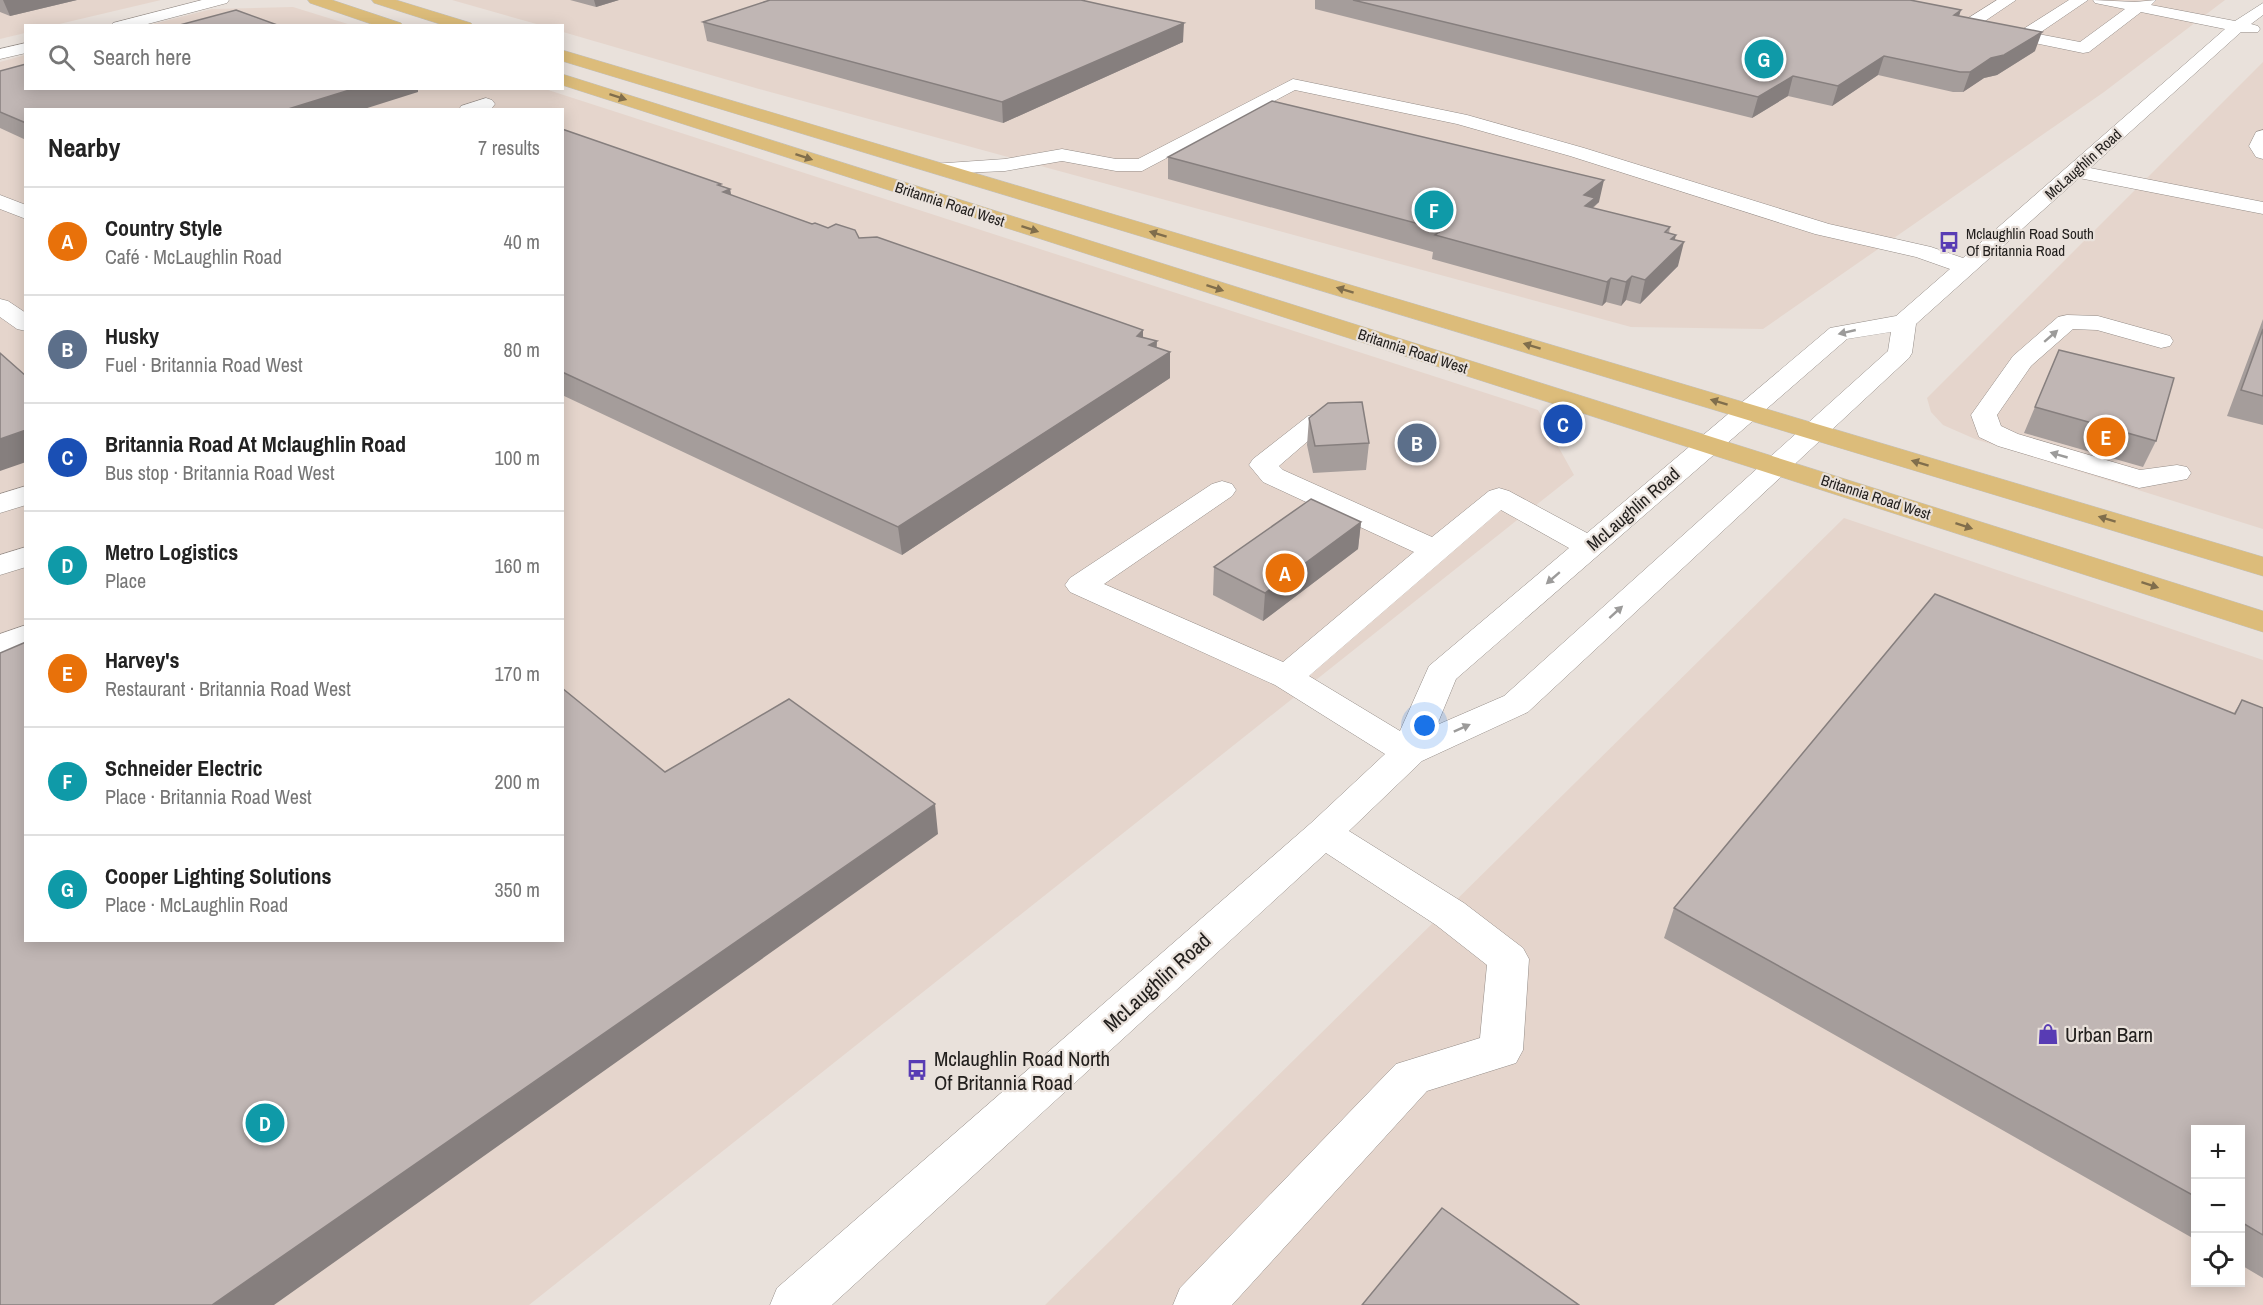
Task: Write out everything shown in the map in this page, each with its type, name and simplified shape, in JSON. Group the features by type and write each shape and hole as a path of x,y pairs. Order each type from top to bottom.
{"main road":[{"path":"316,0 389,24"},
{"path":"380,0 458,24"},
{"name":"Britannia Road West","path":"564,56 2263,567"},
{"name":"Britannia Road West","path":"564,80 2263,622"}],"street":[{"path":"127,24 221,0"},
{"path":"2008,0 1968,25 2083,48 2143,3"},
{"path":"2023,36 2080,0"},
{"path":"2100,0 2143,3 2237,27 2263,31"},
{"name":"McLaughlin Road","path":"1409,752 1441,674 1839,333 1904,322 2237,27 2263,8"},
{"path":"0,54 24,48"},
{"path":"939,168 994,166 1034,161 1067,151 1116,165 1142,165 1293,84 1460,119 1577,152 1823,229 1923,252 1967,267"},
{"path":"2263,136 2259,146 2263,153"},
{"path":"1034,161 1031,177 1035,197"},
{"path":"2076,171 2263,208"},
{"path":"0,201 24,212"},
{"path":"0,306 24,323"},
{"name":"McLaughlin Road","path":"795,1305 1324,833 1409,752 1516,704 1900,353 1904,322"},
{"path":"2161,341 2098,323 2067,322 2022,361 1984,416 1989,431 2019,443 2139,478 2177,473"},
{"path":"1317,422 1263,465 1274,476 1435,549"},
{"path":"1222,490 1081,585 1287,677 1409,752"},
{"path":"0,504 24,496"},
{"path":"1287,677 1499,497 1589,548"},
{"path":"0,566 24,557"},
{"path":"0,646 24,636"},
{"path":"1198,1305 1412,1077 1501,1050 1508,959 1450,914 1324,833"}],"shaded area":[{"path":"0,0 161,0 59,24 24,24 24,33 0,39"},
{"path":"452,0 2225,0 2104,92 1763,329 1631,327 759,89 564,32 564,24 536,24"},
{"path":"293,7 348,24 153,24 212,9"},
{"path":"24,55 24,90 548,90 1538,410 1574,475 529,1305 0,1305 0,62"},
{"path":"2263,62 2263,529 1975,439 1943,425 1931,412 1927,398"},
{"path":"1844,518 2263,660 2263,1305 1045,1305"}],"building":[{"path":"770,0 1081,0 1184,23 1002,102 703,22"},
{"path":"1353,0 1910,0 1961,10 1954,15 2042,32 2004,55 1991,58 1970,72 1960,72 1884,56 1838,86 1793,76 1758,97"},
{"path":"236,10 274,24 184,24"},
{"path":"24,65 24,90 350,90 291,108 24,108 24,122 0,112 0,71"},
{"path":"1272,101 1604,180 1584,195 1595,198 1585,206 1670,227 1665,232 1676,235 1671,239 1684,242 1645,280 1632,276 1626,282 1611,278 1607,282 1435,235 1442,230 1168,157"},
{"path":"564,130 721,184 718,185 730,189 723,192 812,224 828,228 836,224 855,230 859,238 877,237 1143,330 1137,336 1157,341 1149,345 1170,352 898,527 564,373"},
{"path":"2263,329 2263,396 2241,390"},
{"path":"2059,350 2174,378 2156,441 2035,407"},
{"path":"0,353 24,374 24,431 0,439"},
{"path":"1362,402 1369,443 1315,446 1309,418 1328,403"},
{"path":"1311,499 1361,522 1265,593 1214,567"},
{"name":"Urban Barn","path":"1935,594 2235,714 2242,700 2263,708 2263,1235 2245,1224 2245,1125 2191,1125 2191,1194 1674,908"},
{"path":"24,643 24,942 564,942 564,690 665,772 789,699 935,804 212,1305 0,1305 0,653"},
{"path":"1442,1208 1579,1305 1362,1305"}],"place":[{"name":"Cooper Lighting Solutions","path":"1764,59"},
{"name":"Schneider Electric","path":"1434,210"},
{"name":"Mclaughlin Road South Of Britannia Road","path":"1949,242"},
{"name":"Britannia Road At Mclaughlin Road","path":"1563,424"},
{"name":"Harvey's","path":"2106,437"},
{"name":"Husky","path":"1417,443"},
{"name":"Country Style","path":"1285,573"},
{"name":"Urban Barn","path":"2048,1034"},
{"name":"Mclaughlin Road North Of Britannia Road","path":"917,1070"},
{"name":"Metro Logistics","path":"265,1123"}]}
